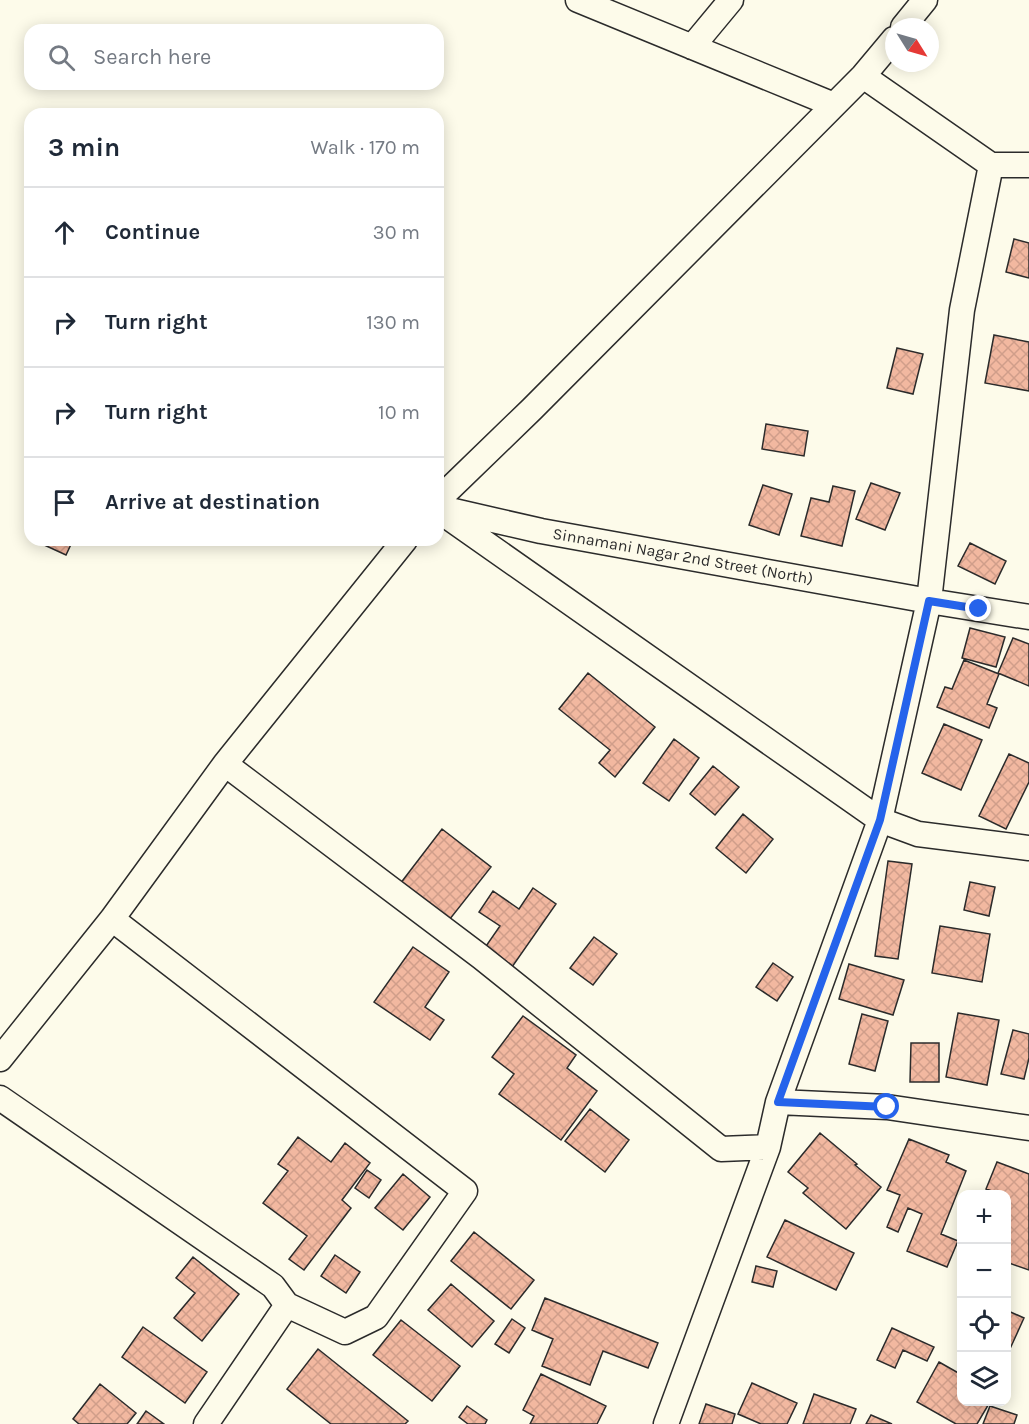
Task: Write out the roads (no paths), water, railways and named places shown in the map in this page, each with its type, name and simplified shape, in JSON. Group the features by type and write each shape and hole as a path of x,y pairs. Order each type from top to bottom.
{"street":[{"path":"578,0 834,105"},
{"path":"692,47 731,0"},
{"path":"911,18 926,0"},
{"path":"444,494 864,76 885,50"},
{"path":"864,76 991,165 1029,165"},
{"path":"666,1424 768,1147 778,1102 880,820 929,601 962,310 991,165"},
{"name":"Sinnamani Nagar 2nd Street (North)","path":"444,509 541,531 1029,617"},
{"path":"444,512 880,820 918,834 1029,848"},
{"path":"0,1059 112,919 225,764 400,546"},
{"path":"225,764 481,957 721,1149 768,1147"},
{"path":"0,1098 273,1286 287,1305 345,1332 376,1317 465,1191 112,919"},
{"path":"778,1102 887,1107 1029,1128"},
{"path":"206,1424 287,1305"}]}
